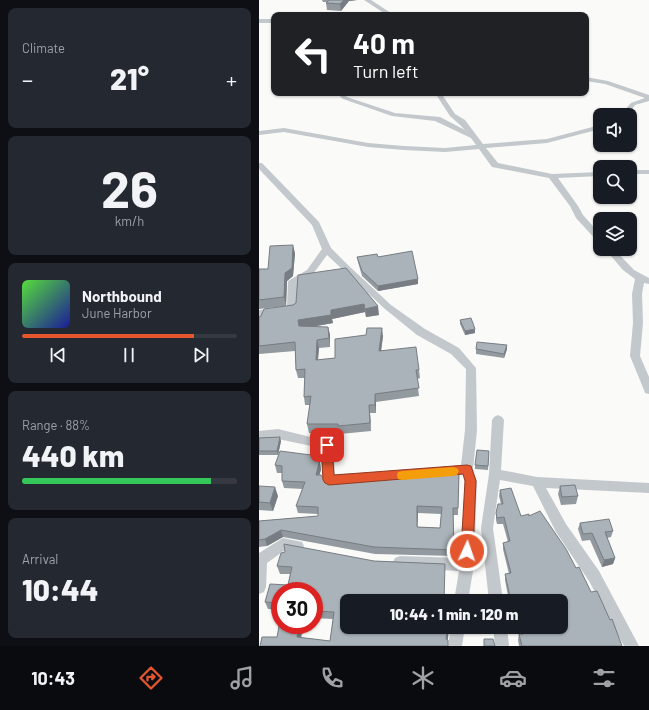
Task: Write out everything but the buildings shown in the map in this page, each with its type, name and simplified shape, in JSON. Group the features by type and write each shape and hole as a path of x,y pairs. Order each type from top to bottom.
{"street":[{"path":"367,0 386,12"},
{"path":"259,21 271,21"},
{"path":"589,79 606,82 619,88 649,90"},
{"path":"630,89 649,98"},
{"path":"259,133 284,130 368,145 403,148 445,150 487,146 457,128 437,119 394,115 343,96"},
{"path":"439,96 452,115 462,122 495,165 552,176 593,174"},
{"path":"630,108 633,104 649,98"},
{"path":"481,146 547,141 593,129"},
{"path":"259,165 316,224 327,249 388,307 421,332 455,351 471,368 471,430 467,470 471,481 467,565 462,594"},
{"path":"637,172 649,172"},
{"path":"552,176 575,206 579,216 593,231"},
{"path":"260,316 292,310 293,281 310,272 327,249"},
{"path":"615,256 627,270 645,280 637,294 638,323 635,356 649,390"},
{"path":"496,594 487,528 495,474 498,420"},
{"path":"259,436 278,434 327,445 329,480 467,470"},
{"path":"495,474 537,482 649,488"},
{"path":"537,482 561,528 594,576 632,646"},
{"path":"259,587 259,561 283,544 306,548"},
{"path":"390,562 467,565"},
{"path":"455,646 456,634"},
{"path":"501,634 502,646"}],"slow traffic":[{"path":"402,475 453,471"}],"route":[{"path":"327,445 329,480 334,481 467,470 471,481 467,551"}]}
